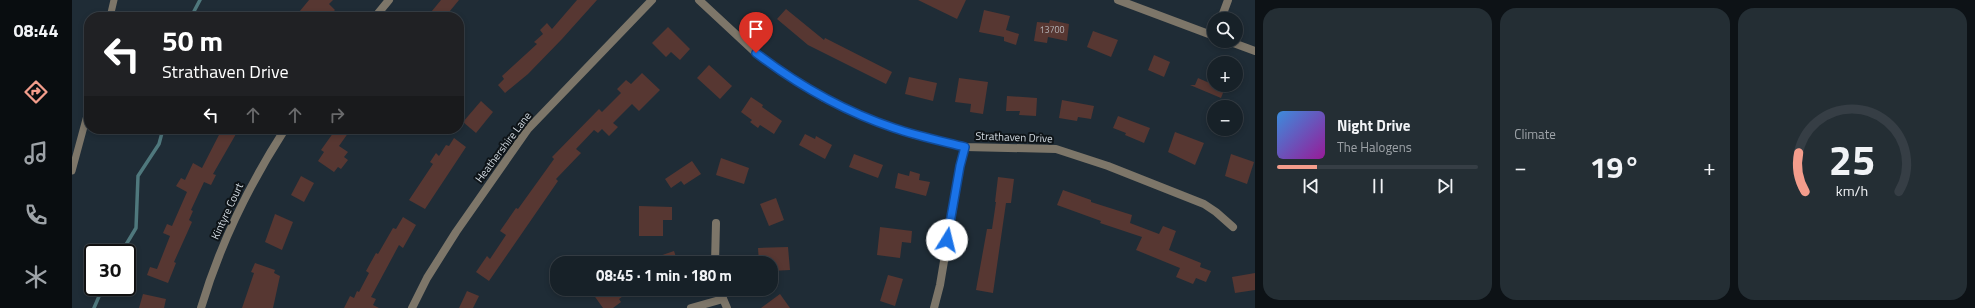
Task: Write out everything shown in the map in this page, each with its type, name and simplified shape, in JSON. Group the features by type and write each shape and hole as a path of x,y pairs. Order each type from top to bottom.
{"street":[{"path":"378,12 389,0"},
{"name":"Heathershire Lane","path":"412,308 427,278 456,232 528,128 652,0"},
{"name":"Strathaven Drive","path":"699,0 756,53 800,84 844,108 894,128 965,147 1056,149 1085,157 1204,204 1233,227"},
{"path":"1118,0 1207,33"},
{"path":"1223,12 1228,0"},
{"path":"1243,47 1255,51"},
{"name":"Kintyre Court","path":"201,308 227,235 247,193 282,134"},
{"path":"934,308 940,285 960,166 965,147"},
{"path":"715,256 716,223"},
{"path":"722,296 727,308"},
{"path":"691,308 723,299"}],"lane":[{"path":"111,12 114,0"},
{"path":"72,171 84,127"}],"building":[{"path":"309,0 333,0 329,4 335,10 333,12 299,12"},
{"path":"441,0 459,0 449,12 431,12"},
{"path":"577,0 597,0 528,74 505,93 498,85 504,79 502,76 537,44 534,42 543,34 540,30 547,23 552,29"},
{"path":"918,0 966,0 957,19"},
{"path":"786,9 824,40 825,38 892,72 886,84 808,45 777,19"},
{"path":"984,10 1010,16 1006,30 1019,34 1016,45 1004,41 1004,37 979,32"},
{"path":"1050,20 1069,24 1067,41 1048,37 1047,43 1034,41 1037,22 1049,23"},
{"path":"668,27 690,49 680,60 671,52 666,57 652,43"},
{"path":"1093,31 1118,40 1111,57 1087,47"},
{"path":"1154,55 1170,62 1164,77 1148,70"},
{"path":"709,65 732,86 720,99 697,78"},
{"path":"642,73 660,90 639,111 632,104 613,123 618,127 609,136 602,129 598,133 594,130 576,149 581,153 556,179 558,181 489,281 476,272 487,256 490,259 506,235 500,231 516,208 518,209 554,159 552,157 599,109 602,112 621,93 617,89 626,80 631,84"},
{"path":"909,77 937,83 933,101 905,94"},
{"path":"959,78 988,82 983,114 970,112 971,104 955,102"},
{"path":"1198,78 1207,82 1207,92 1223,92 1221,98 1190,85 1195,85"},
{"path":"1007,96 1037,98 1036,116 1019,115 1020,111 1006,111"},
{"path":"751,97 782,121 774,134 760,125 758,128 750,122 752,120 741,112"},
{"path":"1062,100 1094,106 1091,119 1078,117 1077,121 1059,118"},
{"path":"481,101 493,112 476,133 464,123 464,121"},
{"path":"1118,116 1150,128 1144,143 1113,128"},
{"path":"1175,132 1204,143 1195,165 1168,152"},
{"path":"219,134 236,134 213,174 216,175 211,185 204,182 191,210 193,211 189,220 192,222 174,262 176,263 168,283 147,275 150,267 157,269 170,236 163,233 167,224 172,226 187,192 176,186 181,178 185,180 193,163 202,168"},
{"path":"332,134 347,134 339,146 348,152 344,157 348,160 341,169 338,167 334,172 318,161 324,152 321,150"},
{"path":"805,134 815,139 816,136 832,145 825,159 799,145"},
{"path":"454,138 466,147 425,209 409,200 433,164 430,162 436,153 439,156 446,145 449,146"},
{"path":"854,154 883,165 878,178 849,167"},
{"path":"1231,154 1254,162 1247,184 1225,176"},
{"path":"721,158 749,168 744,184 716,175"},
{"path":"692,161 701,174 684,185 681,181 671,188 665,179"},
{"path":"910,171 920,174 919,180 930,182 926,196 895,188 898,173 909,176"},
{"path":"301,176 314,183 304,202 291,195"},
{"path":"998,177 1014,179 1011,203 1006,203 993,293 976,290 987,229 992,229"},
{"path":"1063,190 1091,200 1091,202 1132,215 1130,223 1159,234 1163,226 1176,231 1169,250 1201,263 1200,267 1211,271 1206,282 1196,278 1193,284 1176,277 1180,268 1136,250 1142,237 1100,223 1101,221 1057,205"},
{"path":"776,198 784,220 769,226 760,204"},
{"path":"639,206 672,207 672,220 663,220 663,236 639,236"},
{"path":"275,214 293,222 282,250 265,242"},
{"path":"403,217 416,225 403,248 399,245 371,297 376,299 373,305 379,308 344,308 350,296 354,298 357,291 359,292 369,273 366,271 376,253 378,254 393,228 396,229"},
{"path":"880,227 912,231 911,243 902,242 900,258 877,255"},
{"path":"788,247 790,270 778,271 778,256 759,256 758,248"},
{"path":"674,251 676,256 660,256"},
{"path":"255,263 275,270 274,273 280,276 273,308 242,308 254,273 251,272"},
{"path":"1255,273 1255,290 1235,293 1232,277"},
{"path":"888,275 903,279 895,306 880,301"},
{"path":"467,291 479,296 473,308 459,308"},
{"path":"143,294 166,299 164,308 139,308"},
{"path":"780,294 790,308 761,308 778,296"},
{"path":"594,296 623,296 619,299 621,302 613,308 603,308"}],"waterway":[{"path":"194,12 200,0"},
{"path":"126,244 136,228 138,176 159,144 162,134"},
{"path":"94,308 99,296"}],"route":[{"path":"756,53 800,84 824,98 866,118 912,134 965,147 960,166 947,240"}]}
